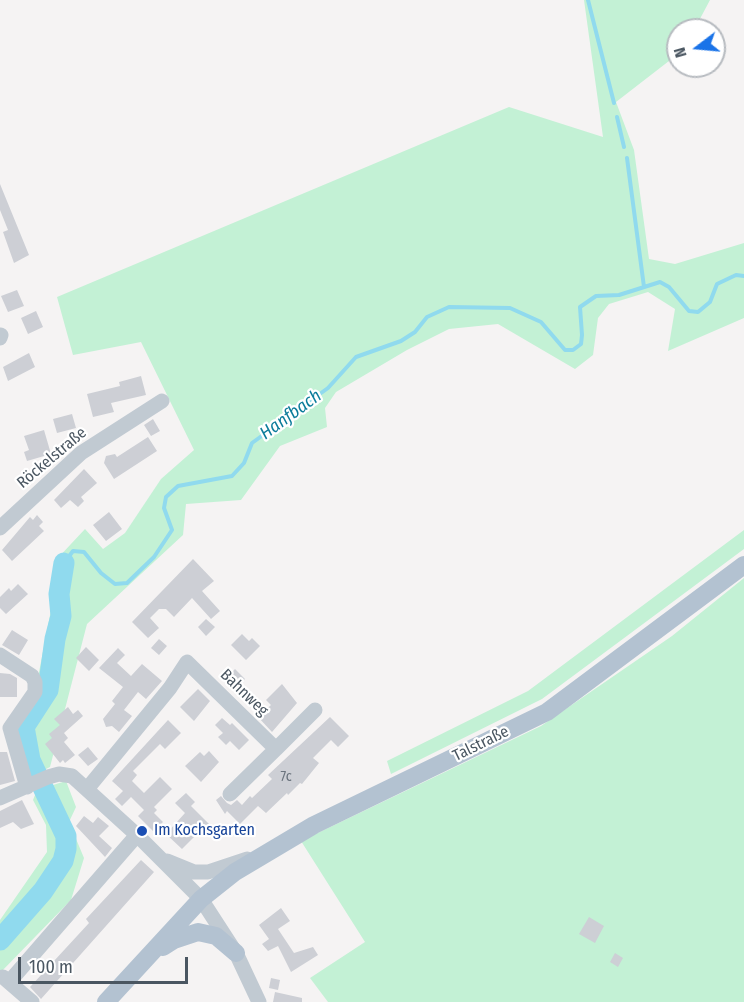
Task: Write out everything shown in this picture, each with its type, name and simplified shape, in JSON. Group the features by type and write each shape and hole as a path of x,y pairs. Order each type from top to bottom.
{"main road":[{"name":"Talstraße","path":"149,956 201,899 236,872 314,825 547,712 744,565"},
{"path":"106,1002 149,956 174,940 198,933 216,936 236,953"}],"street":[{"name":"Röckelstraße","path":"0,528 81,453 162,401"},
{"path":"0,655 32,676 35,682 35,692 10,728 37,782"},
{"name":"Bahnweg","path":"87,789 170,688 187,662 276,749"},
{"path":"230,794 315,710"},
{"path":"0,798 59,774 72,776 137,835 201,899 236,953 259,1002"},
{"path":"32,1002 5,980 137,835"},
{"path":"162,859 194,872 208,872 273,848"}],"green space":[{"path":"584,0 710,0 700,18 666,18 666,63 616,102 634,150 649,259 675,264 744,243 744,318 668,351 675,309 648,292 609,304 598,318 593,355 575,369 498,324 449,329 407,350 336,392 325,408 327,427 280,446 241,500 186,504 183,535 87,624 50,767 34,775 19,737 34,698 51,610 56,560 85,529 103,549 125,533 161,479 194,450 141,342 73,355 57,297 509,107 603,137"},
{"path":"744,530 744,549 542,699 391,774 387,761 528,691"},
{"path":"744,578 744,1002 328,1002 310,978 365,942 301,841 541,726 672,636"},
{"path":"66,781 76,807 69,822 84,858 71,900 0,973 0,920 47,852 46,825 33,800 37,790"}],"building":[{"path":"0,184 29,255 14,263 3,232 8,230 0,210"},
{"path":"17,290 24,306 8,312 1,296"},
{"path":"36,311 43,327 28,334 21,318"},
{"path":"29,353 35,367 8,381 3,367"},
{"path":"141,376 146,395 111,403 114,412 93,417 87,394 120,386 119,382"},
{"path":"72,414 76,428 57,433 53,419"},
{"path":"153,419 160,431 151,436 144,425"},
{"path":"44,430 51,454 27,461 24,452 29,450 24,436"},
{"path":"148,437 157,451 114,479 104,463 106,456 115,454 117,457"},
{"path":"84,469 97,483 81,497 84,501 78,507 70,500 61,508 54,500"},
{"path":"109,512 122,529 106,541 93,525"},
{"path":"37,515 43,522 39,526 44,531 12,561 2,550 30,517 33,520"},
{"path":"193,559 214,581 202,591 220,611 211,619 192,598 174,617 166,609 159,609 150,618 159,628 148,638 132,622"},
{"path":"18,584 28,594 6,614 0,608 0,597 9,588 11,591"},
{"path":"206,619 215,627 206,636 198,627"},
{"path":"12,630 28,640 19,655 2,645"},
{"path":"242,634 249,641 252,638 260,646 246,660 231,645"},
{"path":"159,639 167,646 159,655 151,648"},
{"path":"86,647 99,660 89,671 76,658"},
{"path":"118,648 125,655 117,663 131,676 142,664 162,681 146,699 138,692 124,710 132,716 119,732 112,726 106,727 103,719 115,704 112,701 123,687 99,668"},
{"path":"235,669 245,679 234,689 225,680"},
{"path":"0,673 10,674 17,678 17,697 0,697"},
{"path":"282,684 297,703 272,732 258,717 271,705 266,700"},
{"path":"198,689 210,701 194,721 180,707"},
{"path":"68,707 73,714 78,710 83,716 64,733 68,738 64,742 75,755 65,763 63,760 60,763 45,744 52,738 49,734 60,725 54,719"},
{"path":"330,717 349,736 338,747 331,740 313,758 319,763 302,784 300,783 288,795 287,793 266,813 258,806 240,824 227,811 225,814 216,800 221,796 231,805 237,800 242,805 250,796 252,798 272,779 268,775"},
{"path":"222,718 230,725 232,723 249,740 239,750 230,741 226,745 218,737 223,733 215,725"},
{"path":"168,720 181,733 165,749 160,744 133,771 137,775 132,781 144,793 160,777 172,789 154,807 157,810 154,813 163,822 153,831 138,816 144,810 131,797 122,806 115,799 123,791 112,781"},
{"path":"88,747 98,759 88,766 78,755"},
{"path":"209,751 219,762 201,782 185,766 200,752 204,756"},
{"path":"0,752 7,752 15,781 0,785"},
{"path":"186,793 195,802 191,806 212,827 204,835 200,831 182,849 166,834 185,813 175,803"},
{"path":"22,800 34,824 21,829 13,822 0,828 0,811"},
{"path":"84,816 93,823 98,817 109,826 99,836 112,848 105,857 76,826"},
{"path":"141,860 154,872 41,999 30,987 89,923 86,919"},
{"path":"281,908 290,921 278,929 294,953 313,947 318,955 291,972 278,946 268,951 262,944 269,939 259,925"},
{"path":"589,917 604,926 595,943 579,934"},
{"path":"615,953 623,958 618,967 610,962"},
{"path":"271,978 280,980 278,990 269,988"},
{"path":"275,992 302,998 302,1002 273,1002"}],"waterway":[{"path":"588,0 614,103"},
{"path":"617,117 624,147"},
{"path":"627,158 644,287"},
{"name":"Hanfbach","path":"64,563 73,551 84,552 101,573 115,584 127,583 154,557 172,530 164,508 166,497 178,486 232,476 244,463 252,443 328,388 356,357 401,341 415,332 427,317 449,307 510,308 541,322 565,350 573,350 581,344 580,307 596,296 619,295 660,282 669,287 689,311 698,312 710,302 717,284 736,275 744,276"},
{"name":"Hanfbach","path":"0,940 43,891 63,861 66,849 66,836 30,760 24,727 48,690 55,639 61,616 59,594 64,563"}],"place":[{"name":"Im Kochsgarten","path":"142,831"}]}
